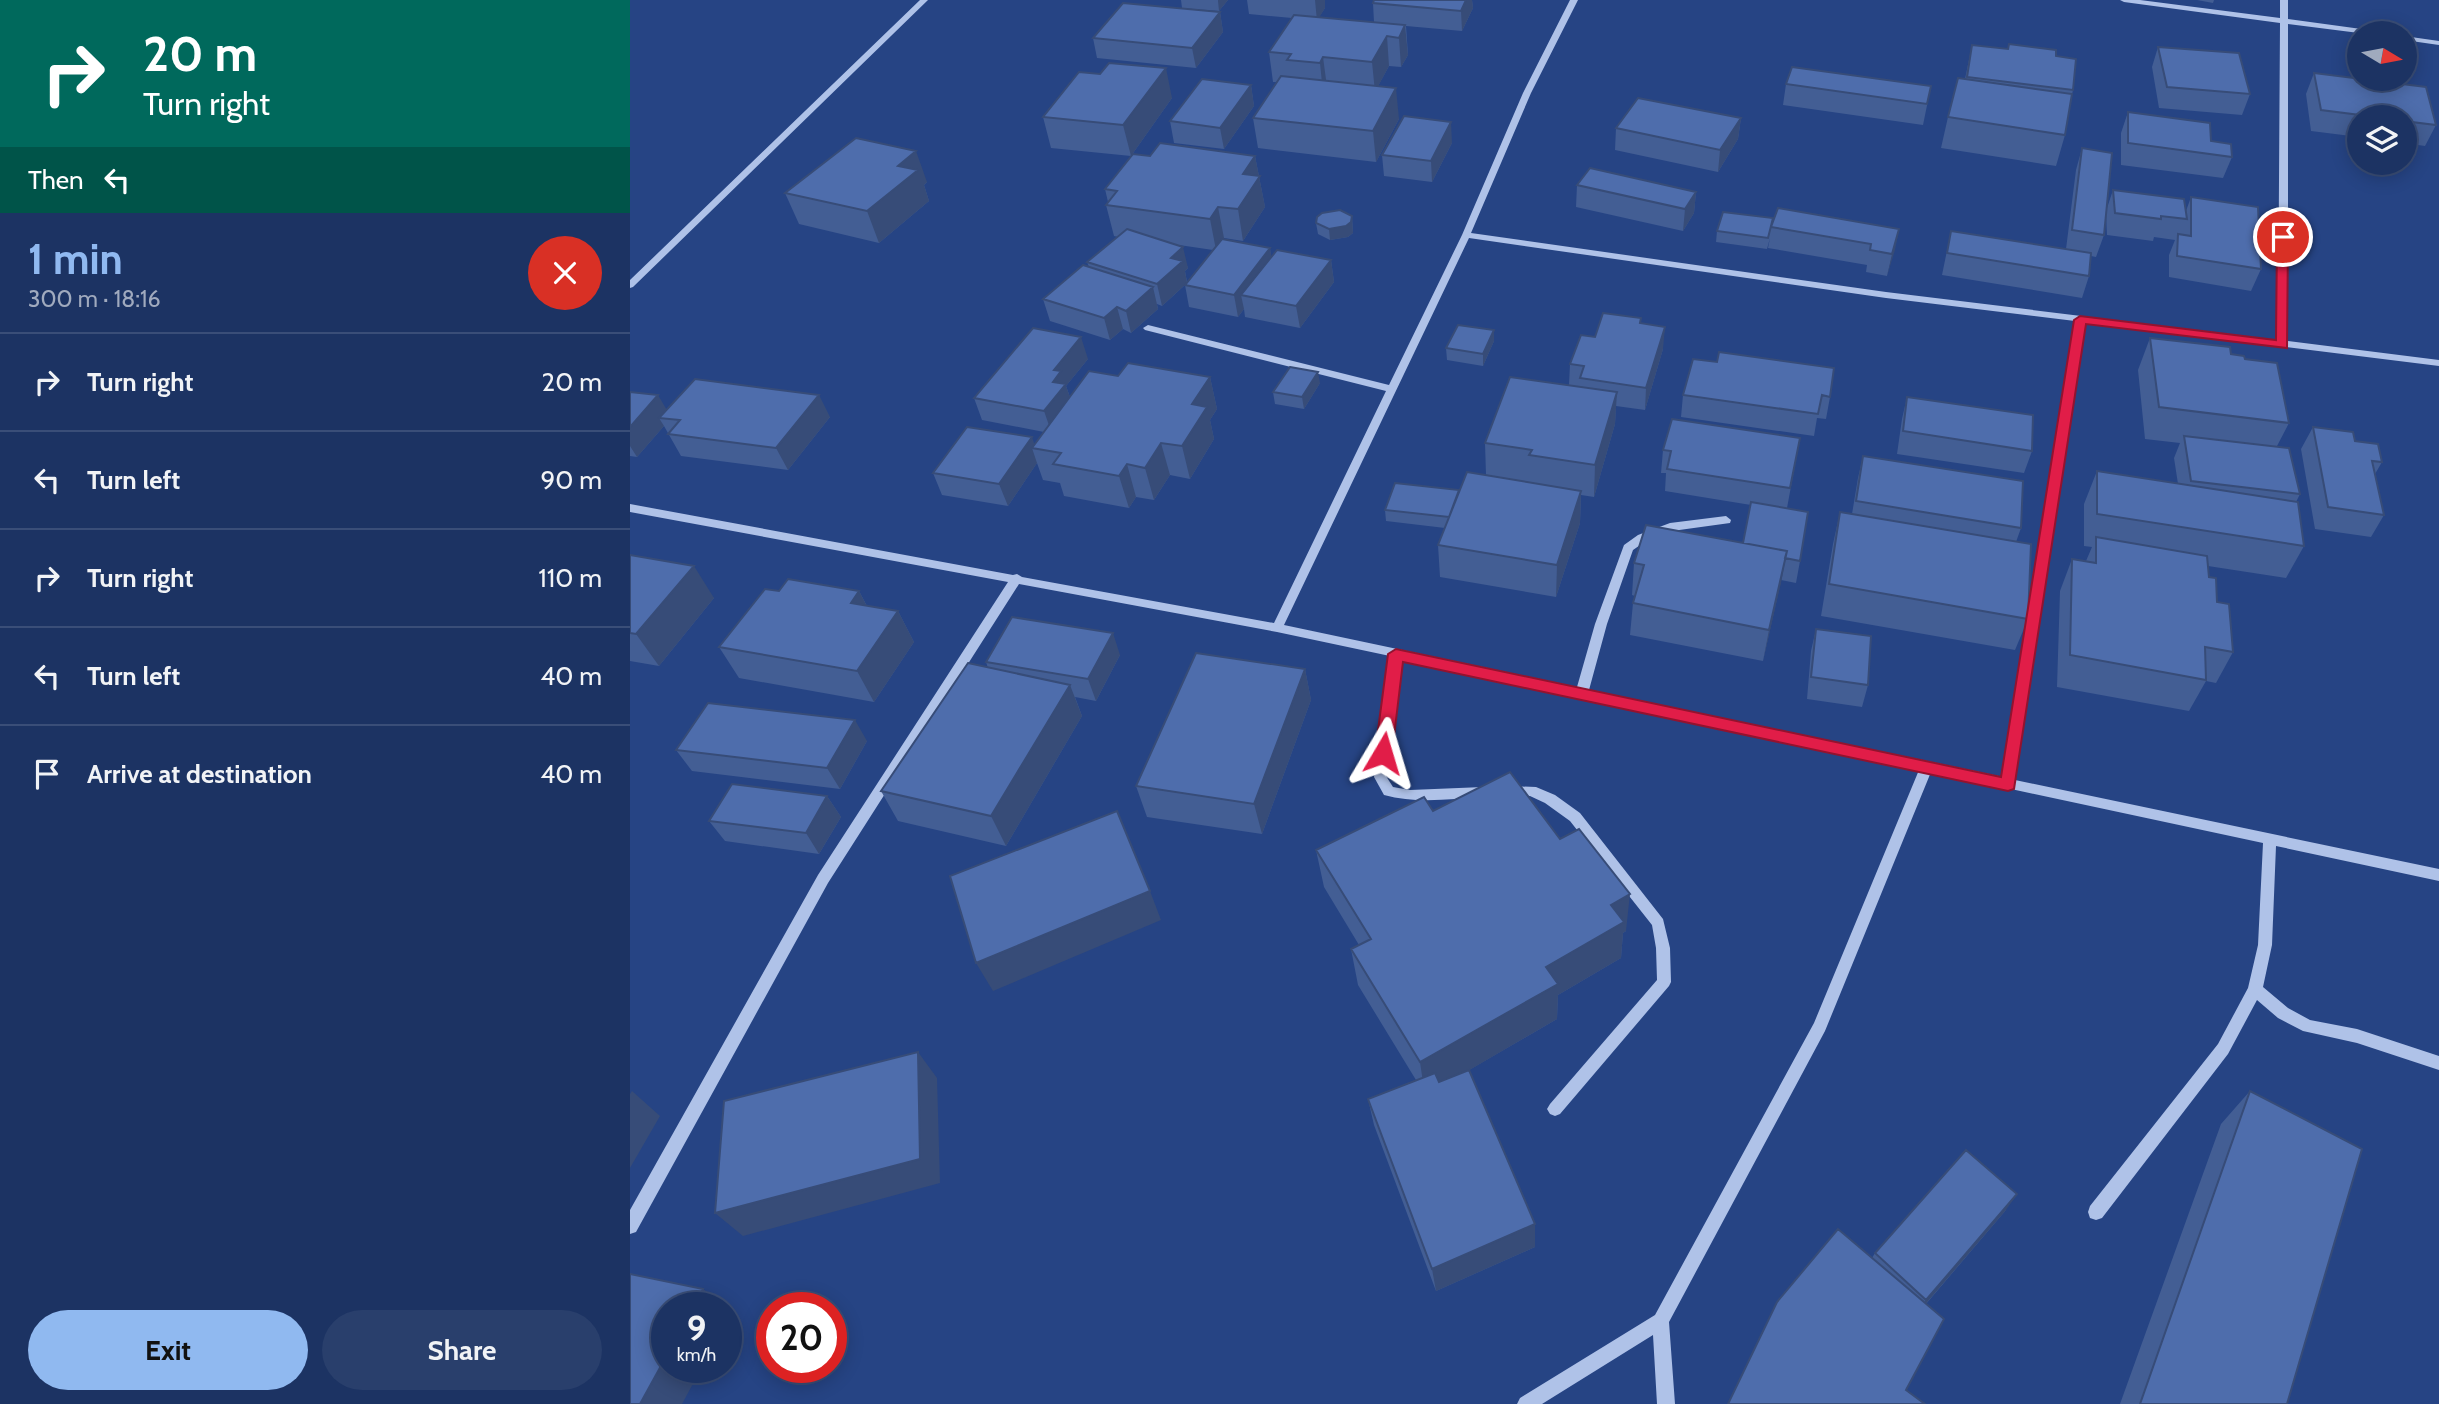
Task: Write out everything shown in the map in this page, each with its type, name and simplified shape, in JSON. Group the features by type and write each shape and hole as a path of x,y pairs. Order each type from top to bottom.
{"street":[{"path":"630,285 925,0"},
{"path":"1277,628 1466,235 1527,93 1574,0"},
{"path":"2124,0 2347,29"},
{"path":"2283,345 2284,0"},
{"path":"2417,40 2439,43"},
{"path":"1466,235 1885,296 2439,363"},
{"path":"2008,785 2080,320"},
{"path":"1148,328 1392,389"},
{"path":"630,508 1277,628 1581,695 2439,875"},
{"path":"1581,695 1601,624 1628,548 1642,538 1670,527 1726,520"},
{"path":"630,1226 823,879 1017,578"},
{"path":"1396,654 1380,777 1389,791 1410,795 1531,791 1550,799 1575,817 1658,923 1663,948 1664,982 1555,1109"},
{"path":"1527,1404 1661,1321 1820,1026 1926,768"},
{"path":"2096,1212 2223,1049 2256,989 2265,945 2270,840"},
{"path":"2256,989 2283,1013 2308,1026 2357,1035 2439,1063"},
{"path":"1661,1321 1666,1404"}],"building":[{"path":"1374,0 1466,0 1461,11 1373,3"},
{"path":"1123,3 1220,12 1192,48 1093,38"},
{"path":"1294,15 1405,25 1399,38 1387,36 1372,62 1323,57 1320,63 1287,60 1291,54 1269,52"},
{"path":"2009,44 2056,50 2056,56 2076,59 2073,90 1967,77 1972,45 2008,49"},
{"path":"2158,47 2239,53 2250,94 2167,87"},
{"path":"1109,63 1166,68 1123,125 1043,117 1079,72 1100,74"},
{"path":"1792,67 1931,86 1927,104 1786,84"},
{"path":"2314,73 2347,77 2347,91 2417,91 2417,86 2426,87 2436,125 2417,123 2417,105 2347,105 2347,113 2321,110"},
{"path":"1281,76 1396,88 1373,131 1253,118"},
{"path":"1958,78 2072,94 2065,135 1948,117"},
{"path":"1202,79 1251,85 1220,128 1170,121"},
{"path":"1638,98 1741,118 1720,150 1616,128"},
{"path":"2128,112 2210,123 2211,141 2231,144 2232,157 2128,143"},
{"path":"1404,116 1451,122 1431,161 1382,155"},
{"path":"856,138 916,151 898,166 918,170 867,211 785,193"},
{"path":"1160,143 1255,156 1243,174 1260,176 1238,209 1218,207 1210,219 1106,205 1117,191 1105,189 1133,154 1150,156"},
{"path":"2082,148 2112,153 2104,235 2072,230"},
{"path":"1590,168 1696,192 1685,209 1577,185"},
{"path":"2113,190 2184,199 2187,219 2161,216 2161,219 2115,213"},
{"path":"2191,197 2258,207 2261,269 2177,256 2178,234 2191,236"},
{"path":"1778,208 1899,229 1892,254 1870,250 1871,244 1771,227"},
{"path":"1340,210 1352,216 1351,222 1346,226 1329,229 1316,223 1317,217 1322,213"},
{"path":"1723,212 1773,218 1768,238 1717,231"},
{"path":"1127,229 1183,247 1171,258 1183,261 1157,284 1087,262"},
{"path":"1951,231 2091,253 2089,276 1947,253"},
{"path":"1222,239 1270,248 1234,295 1185,285"},
{"path":"1277,250 1331,260 1296,306 1241,295"},
{"path":"1083,265 1153,287 1126,311 1117,307 1104,318 1043,299"},
{"path":"1603,313 1641,318 1640,323 1665,327 1646,388 1580,378 1584,366 1570,364 1581,335 1595,337"},
{"path":"1458,325 1494,330 1483,354 1446,348"},
{"path":"1033,328 1081,337 1054,370 1061,371 1053,382 1066,384 1044,411 974,398"},
{"path":"2150,338 2230,347 2231,354 2244,356 2245,359 2277,363 2289,423 2159,407"},
{"path":"1719,352 1834,368 1830,397 1822,395 1818,414 1683,395 1693,359 1717,362"},
{"path":"1128,363 1210,377 1192,404 1207,407 1182,446 1161,443 1145,468 1127,464 1119,476 1053,464 1061,453 1032,448 1089,371 1118,376"},
{"path":"1290,367 1318,372 1302,397 1273,392"},
{"path":"1510,377 1617,392 1595,465 1529,455 1532,450 1485,443"},
{"path":"695,379 819,395 776,448 668,434 680,420 659,418"},
{"path":"630,392 658,395 630,427"},
{"path":"1907,397 2033,415 2032,451 1903,431"},
{"path":"1672,419 1800,438 1790,488 1667,469 1671,451 1663,450"},
{"path":"967,427 1032,437 999,484 933,473"},
{"path":"2313,427 2353,432 2355,441 2378,444 2382,462 2372,461 2384,515 2328,507"},
{"path":"2184,436 2289,448 2300,494 2191,481"},
{"path":"1863,456 2023,481 2021,528 1856,501"},
{"path":"2097,471 2298,502 2304,546 2097,514"},
{"path":"1467,472 1581,491 1557,565 1438,545"},
{"path":"1395,483 1459,490 1449,517 1385,510"},
{"path":"1751,502 1808,512 1800,561 1785,558 1787,551 1743,543"},
{"path":"1840,512 2031,544 2028,619 1829,584"},
{"path":"1646,525 1787,551 1769,630 1633,603 1644,565 1634,563"},
{"path":"2096,537 2207,556 2209,577 2216,578 2217,602 2229,604 2233,652 2205,647 2206,680 2070,655 2072,559 2096,563"},
{"path":"630,555 694,566 636,634 630,633"},
{"path":"788,579 859,591 851,603 898,611 857,671 719,647 765,589 779,591"},
{"path":"1012,617 1113,633 1088,679 986,662"},
{"path":"1816,629 1871,636 1868,685 1811,677"},
{"path":"1196,653 1305,669 1254,804 1136,786"},
{"path":"968,663 1070,685 991,816 881,791"},
{"path":"708,703 855,720 827,768 676,750"},
{"path":"1510,772 1560,839 1579,829 1630,894 1611,905 1624,922 1546,967 1558,984 1420,1062 1351,949 1371,939 1316,850 1424,797 1433,811"},
{"path":"732,784 827,796 806,833 709,821"},
{"path":"1117,811 1150,891 976,963 950,876"},
{"path":"918,1052 920,1159 715,1213 724,1101"},
{"path":"1469,1070 1535,1224 1432,1269 1368,1099 1435,1073 1439,1082"},
{"path":"2250,1091 2362,1149 2287,1404 2140,1404"},
{"path":"1966,1150 2017,1194 1926,1300 1875,1253"},
{"path":"1838,1229 1944,1319 1906,1390 1925,1404 1728,1404 1777,1302"},
{"path":"630,1274 703,1289 701,1292 651,1292 652,1383 640,1404 630,1404"}],"route":[{"path":"1383,753 1396,654 2008,785 2080,320 2283,345 2283,237"}]}
